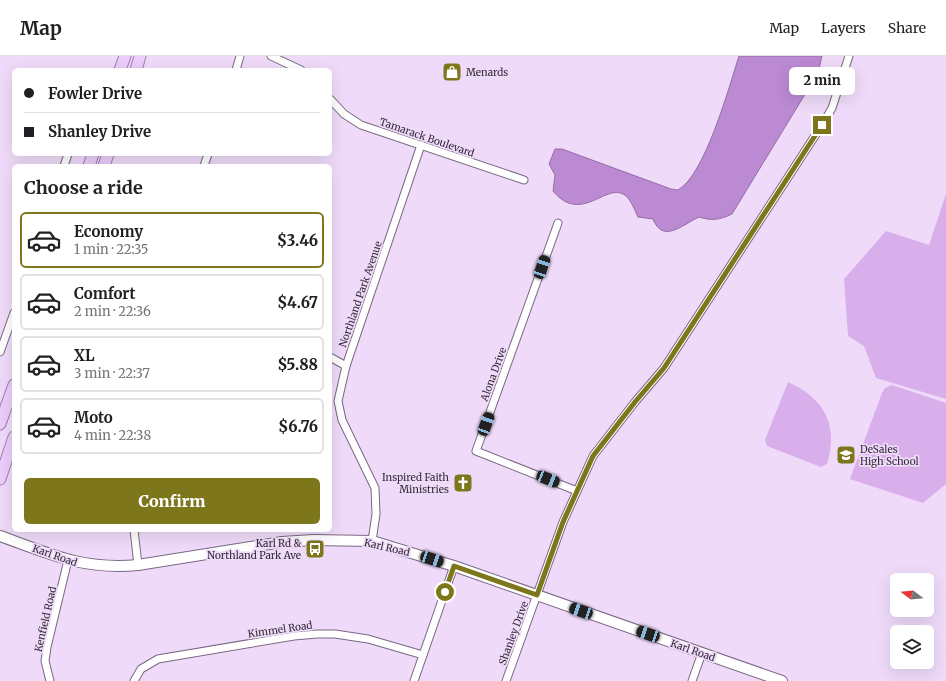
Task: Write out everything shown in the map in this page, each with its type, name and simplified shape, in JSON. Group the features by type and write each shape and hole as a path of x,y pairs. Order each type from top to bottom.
{"main road":[{"path":"121,68 125,56"},
{"path":"137,68 140,56"},
{"path":"0,424 12,391"},
{"path":"0,479 12,443"},
{"name":"Karl Road","path":"0,536 68,560 98,565 138,565 282,542 313,540 372,541 454,566 782,681"}],"street":[{"path":"237,68 240,56"},
{"path":"271,56 297,68"},
{"name":"Shanley Drive","path":"506,681 563,522 593,456 635,402 664,368 822,125 832,108 849,56"},
{"name":"Tamarack Boulevard","path":"332,101 344,114 361,125 524,180"},
{"name":"Northland Park Avenue","path":"372,541 376,514 375,488 342,420 338,401 346,366 421,145"},
{"name":"Alona Drive","path":"558,223 476,451 577,490"},
{"path":"0,352 12,319"},
{"path":"332,358 346,366"},
{"path":"134,532 138,565"},
{"name":"Kenfield Road","path":"50,681 45,661 47,647 68,560"},
{"path":"414,681 454,566"},
{"name":"Kimmel Road","path":"134,681 141,669 158,659 172,655 308,634 335,634 368,639 423,655"},
{"path":"692,681 702,653"}],"shaded area":[{"path":"739,56 822,56 818,73 732,214 716,219 699,217 680,228 667,231 662,230 657,226 653,219 638,217 628,198 619,193 611,193 584,204 574,204 564,201 553,191 555,175 549,164 555,149 562,149 671,189 678,190 688,181 698,167 707,149"},
{"path":"946,194 946,399 876,378 864,346 848,336 844,279 886,231 929,245"},
{"path":"788,382 811,396 826,414 831,437 830,450 827,464 821,467 767,446 765,440"},
{"path":"892,385 946,403 946,484 923,503 850,479 882,393 885,388"}],"place":[{"name":"Menards","path":"452,72"},
{"name":"DeSales High School","path":"846,455"},
{"name":"Inspired Faith Ministries","path":"463,483"},
{"name":"Karl Rd & Northland Park Ave","path":"315,549"}],"route":[{"path":"445,592 454,566 537,595 563,522 593,456 635,402 664,368 822,125"}]}
